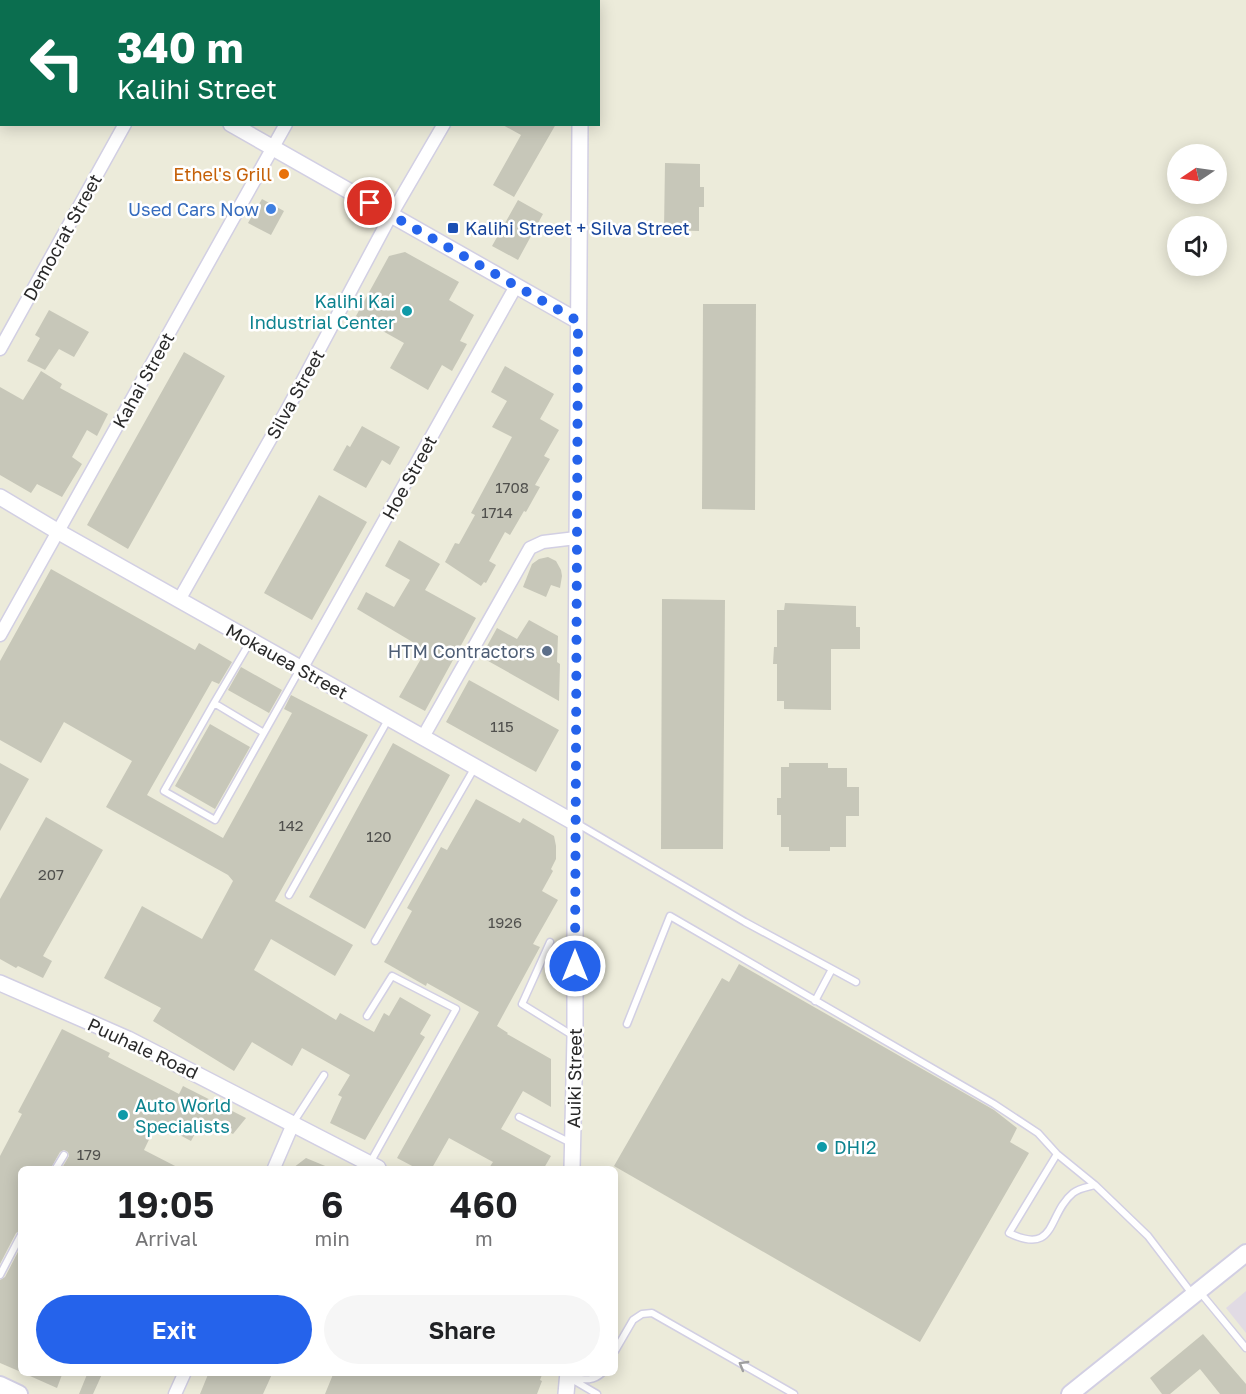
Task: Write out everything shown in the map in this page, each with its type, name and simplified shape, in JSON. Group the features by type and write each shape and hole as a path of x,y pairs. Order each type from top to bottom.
{"main road":[{"path":"1070,1394 1246,1253"},
{"path":"0,1385 19,1394"}],"street":[{"name":"Democrat Street","path":"0,349 124,126"},
{"path":"234,126 578,321"},
{"name":"Kahai Street","path":"0,635 285,126"},
{"name":"Silva Street","path":"179,600 288,408 391,215 443,126"},
{"name":"Auiki Street","path":"572,1166 575,1037 580,126"},
{"name":"Hoe Street","path":"301,669 516,286"},
{"name":"Mokauea Street","path":"0,497 575,823"},
{"path":"423,737 530,548 543,542 576,538"},
{"name":"Puuhale Road","path":"0,983 128,1039 374,1166"},
{"path":"275,1166 293,1124"},
{"path":"175,1394 183,1376"},
{"path":"566,1394 568,1376"}],"lane":[{"path":"251,641 164,791 215,820 301,669"},
{"path":"214,703 264,733"},
{"path":"289,895 389,718"},
{"path":"375,941 475,767"},
{"path":"575,823 745,922 856,982"},
{"path":"627,1024 670,916 994,1104 1038,1133 1057,1154 1095,1185 1148,1236 1246,1348"},
{"path":"550,942 522,1004 575,1037"},
{"path":"815,1001 832,969"},
{"path":"367,1016 392,975 456,1009 374,1166"},
{"path":"293,1124 324,1075"},
{"path":"519,1117 573,1144"},
{"path":"1057,1154 1009,1233 1025,1241 1037,1240 1049,1231 1067,1199 1075,1191 1095,1185"},
{"path":"57,1166 64,1155"},
{"path":"0,1275 18,1241"},
{"path":"618,1346 633,1320 642,1314 652,1313 794,1394"},
{"path":"570,1376 597,1394"},
{"path":"572,1376 587,1380 598,1376"}],"shaded area":[{"path":"1246,1291 1246,1333 1226,1308"}],"building":[{"path":"505,126 555,126 514,197 493,185 521,135"},
{"path":"665,163 700,164 700,187 704,187 704,207 699,207 699,231 664,230"},
{"path":"262,199 284,211 271,235 248,223"},
{"path":"518,200 543,214 518,260 492,246"},
{"name":"Kalihi Kai Industrial Center","path":"405,252 459,282 449,300 474,315 460,341 467,344 452,371 442,365 428,390 390,368 404,343 356,316 389,256"},
{"path":"703,304 756,304 755,510 702,509"},
{"path":"49,310 89,332 74,357 59,349 45,370 27,361 40,338 35,335"},
{"path":"184,352 225,376 128,549 87,525"},
{"path":"505,366 554,394 540,419 559,430 544,456 550,459 535,485 540,487 510,535 505,532 489,561 496,565 486,583 484,582 481,586 445,562 455,543 459,544 475,515 471,513 512,437 492,427 507,401 491,392"},
{"path":"41,371 62,384 60,388 108,414 97,436 87,430 72,457 82,464 62,497 37,484 31,493 0,475 0,387 23,400"},
{"path":"362,426 400,447 390,465 382,460 366,488 333,470 347,445 350,447"},
{"path":"319,495 367,522 312,620 264,593"},
{"path":"399,540 440,564 425,590 476,618 425,711 399,697 426,650 357,609 366,592 394,607 410,580 385,566"},
{"path":"548,557 556,561 562,576 560,588 551,585 546,597 523,587 532,564"},
{"path":"51,569 195,650 199,643 232,662 219,684 212,681 147,795 223,838 292,713 284,709 291,695 368,735 275,901 353,945 335,976 271,939 254,970 336,1020 340,1013 374,1032 384,1013 389,1016 400,997 431,1015 420,1034 425,1037 365,1140 330,1123 342,1097 338,1095 350,1075 302,1048 292,1066 252,1042 234,1071 153,1021 161,1008 104,978 142,906 202,939 233,881 228,875 106,807 132,761 64,722 41,763 0,740 0,661"},
{"path":"662,599 725,600 723,849 661,849"},
{"path":"785,603 856,606 856,627 860,627 860,649 831,649 831,710 784,709 784,701 777,701 777,664 773,664 774,647 777,647 777,610 784,610"},
{"path":"529,620 558,636 559,701 481,657 497,628 517,639"},
{"path":"241,667 282,690 269,713 228,690"},
{"path":"469,680 559,730 536,772 446,722"},
{"path":"210,724 250,747 215,809 175,786"},
{"path":"393,743 450,775 365,929 309,897"},
{"path":"0,763 29,779 0,831"},
{"path":"789,763 828,763 828,768 847,768 847,787 859,787 859,816 846,816 846,847 830,847 830,851 789,851 789,847 781,847 781,815 777,815 777,798 781,798 781,767 789,767"},
{"path":"476,799 520,823 523,818 554,836 556,859 551,869 553,871 542,891 558,900 533,944 540,947 497,1026 551,1059 551,1107 523,1091 501,1129 551,1156 545,1166 490,1166 493,1162 449,1138 433,1166 412,1166 397,1158 479,1012 384,962 412,911 407,908 441,847 447,850"},
{"path":"46,817 103,850 43,956 52,961 43,978 0,959 0,899"},
{"name":"DHI2","path":"739,964 994,1110 1017,1128 1010,1142 1029,1153 920,1342 618,1168 618,1166 614,1166 722,978 729,982"},
{"path":"62,1029 110,1053 108,1057 179,1094 183,1086 246,1118 233,1134 203,1119 191,1141 157,1123 144,1150 175,1166 63,1166 69,1156 64,1150 60,1152 52,1166 18,1166 18,1232 0,1264 0,1156 22,1114 18,1112"},
{"path":"306,1158 325,1166 296,1166"},
{"path":"18,1252 18,1371 0,1363 0,1280 5,1277"},
{"path":"1203,1334 1246,1384 1246,1394 1220,1394 1200,1369 1170,1394 1162,1394 1150,1378"},
{"path":"30,1376 62,1376 57,1388"},
{"path":"86,1376 101,1376 93,1394 79,1394"},
{"path":"207,1376 271,1376 263,1394 200,1394"},
{"path":"332,1376 542,1376 540,1380 542,1381 537,1394 325,1394"}],"place":[{"name":"Ethel's Grill","path":"284,174"},
{"name":"Used Cars Now","path":"271,209"},
{"name":"Kalihi Street + Silva Street","path":"453,228"},
{"name":"Kalihi Kai Industrial Center","path":"407,311"},
{"name":"HTM Contractors","path":"547,651"},
{"name":"Auto World Specialists","path":"123,1115"},
{"name":"DHI2","path":"822,1147"}],"route":[{"path":"370,203 578,321 575,966"}]}
